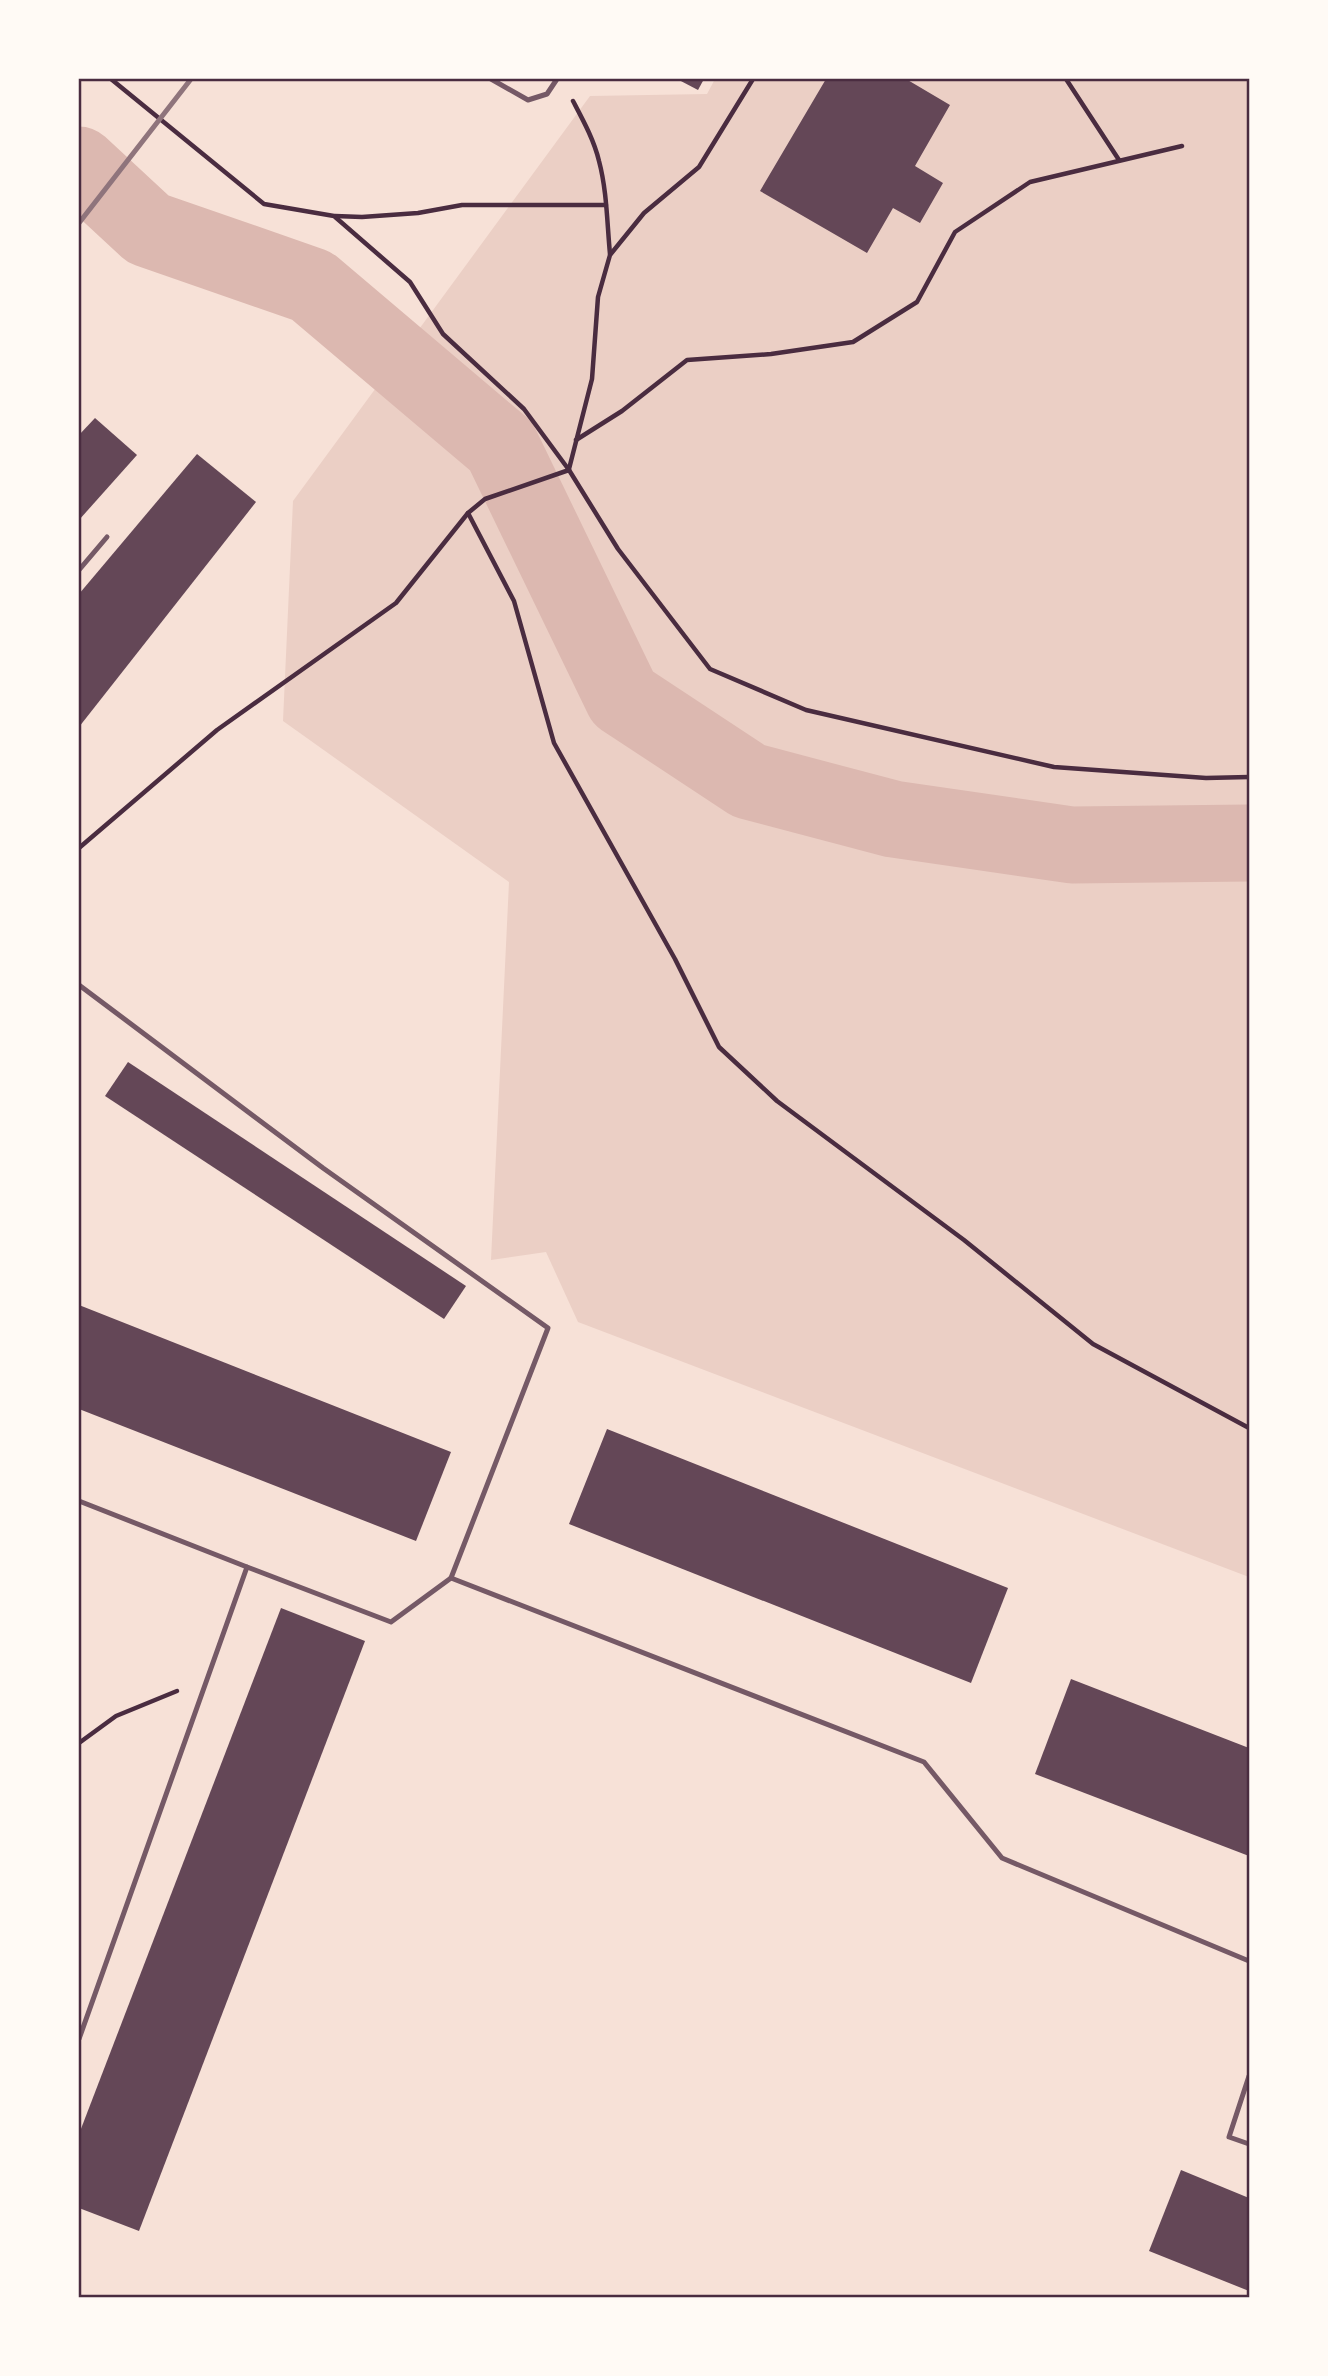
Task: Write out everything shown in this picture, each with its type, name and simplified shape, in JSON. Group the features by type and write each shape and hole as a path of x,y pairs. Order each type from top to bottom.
{"lane":[{"path":"491,79 528,100 547,94 557,79"},
{"path":"79,569 107,537"},
{"path":"79,985 323,1168 548,1328 451,1578 391,1622 79,1501"},
{"path":"79,2039 247,1567"},
{"path":"451,1578 924,1762 1002,1858 1249,1961"},
{"path":"1249,2076 1229,2137 1249,2144"}],"path":[{"path":"111,79 264,204 334,216 362,217 418,213 462,205 606,205"},
{"path":"610,255 644,213 699,167 753,79"},
{"path":"1066,79 1119,160"},
{"path":"567,90 586,124 599,160 610,255 598,297 592,379 569,470"},
{"path":"576,440 621,411 687,360 771,354 853,342 917,302 955,232 1030,182 1182,146"},
{"path":"334,216 410,282 443,334 524,409 569,470 618,549 710,669 806,710 1054,767 1206,778 1249,777"},
{"path":"79,848 217,730 396,603 468,513 485,499 569,470"},
{"path":"468,513 514,600 554,743 675,959 719,1047 777,1101 964,1240 1093,1344 1249,1428"},
{"path":"79,1743 116,1716 207,1679"}],"shaded area":[{"path":"715,79 1249,79 1249,1577 578,1322 546,1252 491,1260 509,882 283,721 293,501 590,96 707,94"}],"building":[{"path":"677,79 704,79 698,90"},
{"path":"826,79 906,79 950,105 915,166 943,183 920,223 893,208 867,253 760,191"},
{"path":"95,418 137,455 79,520 79,435"},
{"path":"197,454 256,502 79,727 79,594"},
{"path":"128,1062 466,1286 444,1319 105,1096"},
{"path":"79,1305 451,1452 416,1541 79,1409"},
{"path":"607,1429 1008,1588 971,1683 569,1524"},
{"path":"281,1608 365,1641 139,2231 79,2208 79,2134"},
{"path":"1071,1679 1249,1748 1249,1856 1035,1774"},
{"path":"1181,2170 1249,2198 1249,2291 1149,2251"}],"waterway":[{"path":"79,165 148,229 312,286 501,446 623,698 749,781 893,819 1072,845 1249,843"}],"railway":[{"path":"79,223 191,79"}]}
